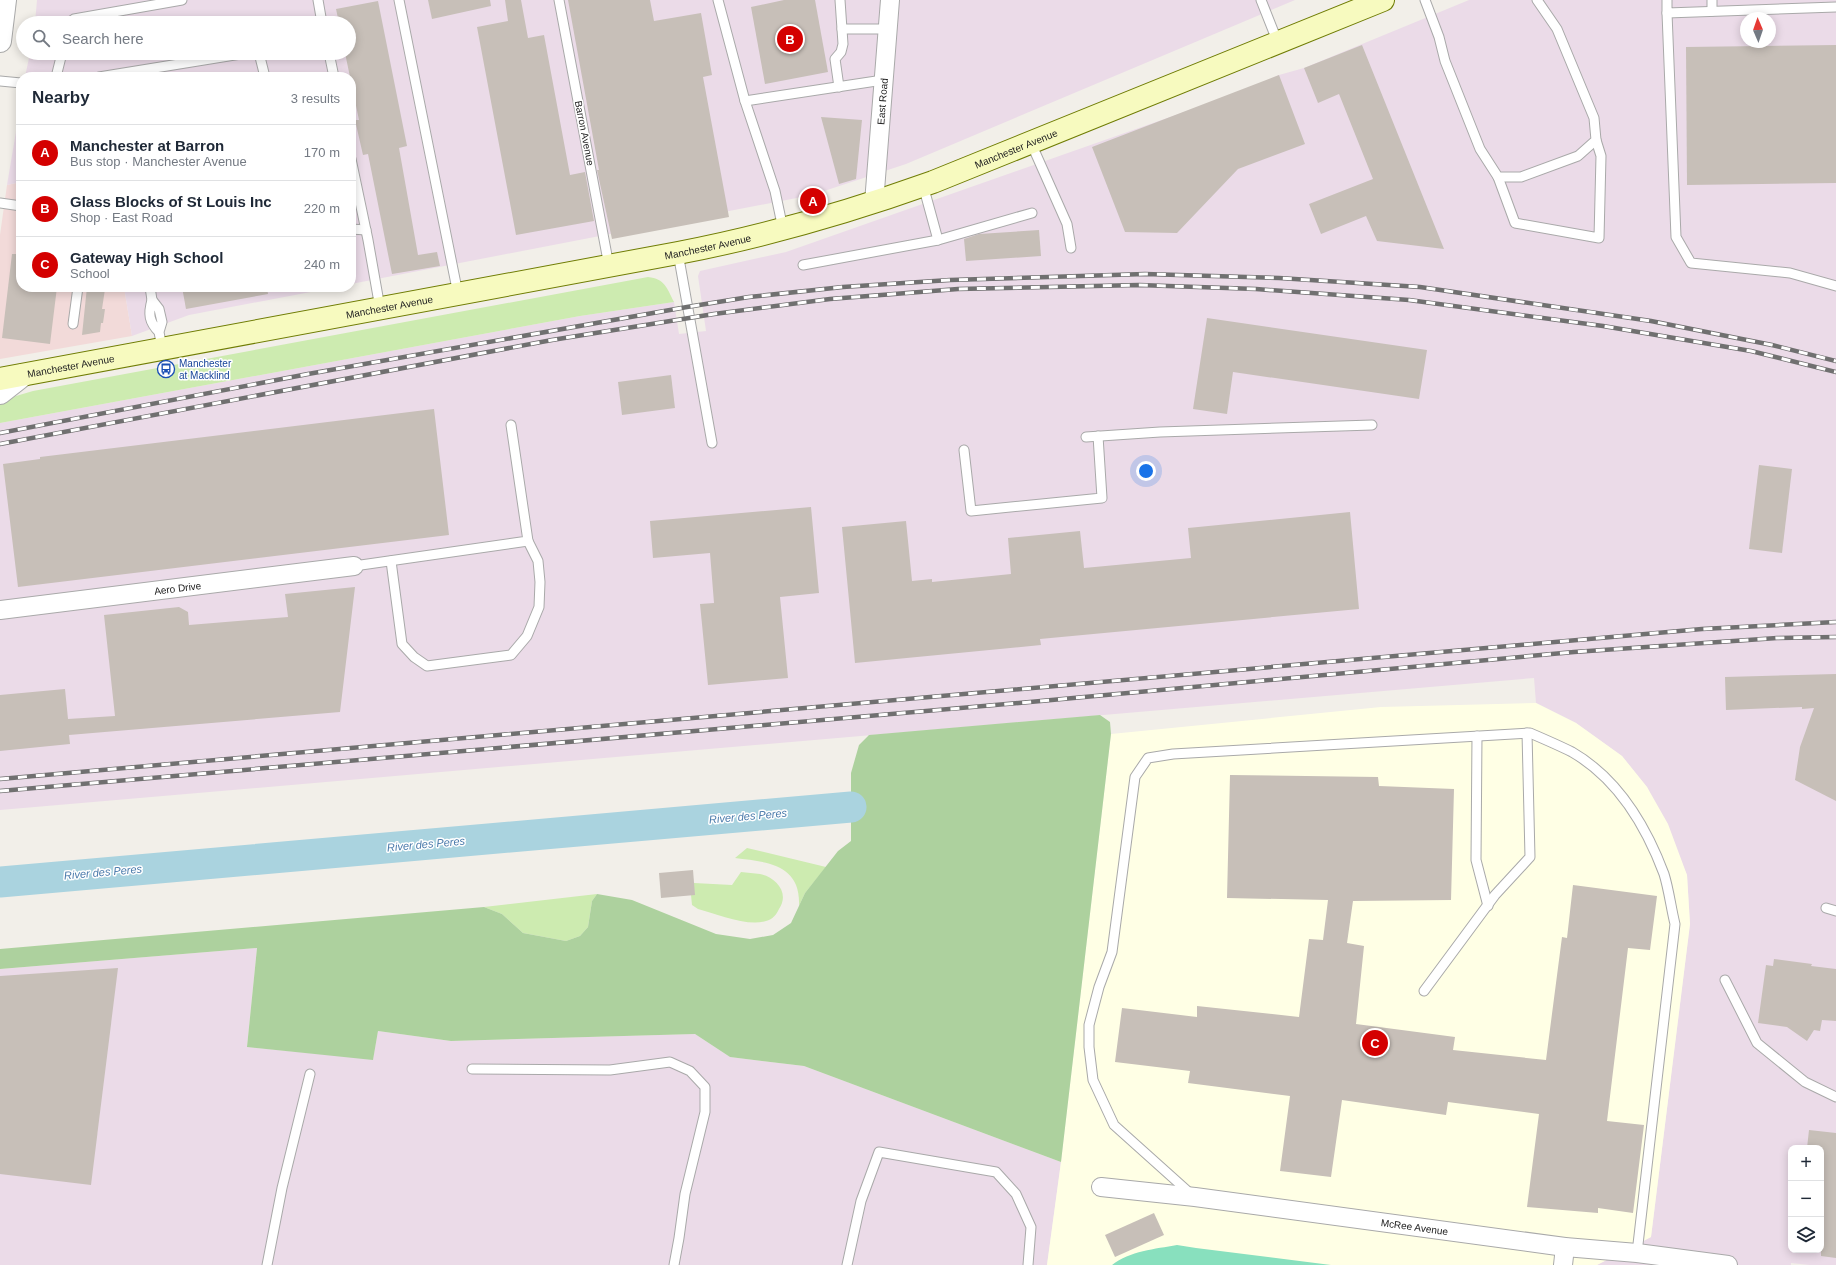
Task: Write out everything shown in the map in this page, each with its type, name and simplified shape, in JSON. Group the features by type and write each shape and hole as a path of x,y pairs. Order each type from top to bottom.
{"main road":[{"name":"Manchester Avenue","path":"0,379 23,375 161,340 380,308 678,253 784,230 874,203 922,185 1031,143 1383,0"}],"street":[{"path":"0,42 6,0"},
{"name":"East Road","path":"874,203 890,0"},
{"path":"0,393 23,375"},
{"name":"Aero Drive","path":"0,610 354,566"},
{"name":"McRee Avenue","path":"1101,1187 1195,1197 1565,1247 1637,1253 1666,1261 1728,1265"},
{"path":"1563,1265 1565,1247"}],"lane":[{"path":"91,16 182,0"},
{"path":"318,0 321,16"},
{"path":"398,0 458,294"},
{"name":"Barron Avenue","path":"559,0 609,266"},
{"path":"718,0 746,101 775,190 784,230"},
{"path":"839,87 835,59 841,52 843,44 840,0"},
{"path":"1261,0 1278,43"},
{"path":"1425,0 1439,37 1445,61 1480,149 1498,177 1515,223 1599,238 1601,156 1596,140 1594,118 1557,29 1537,0"},
{"path":"1667,0 1676,236 1691,263 1790,273 1836,286"},
{"path":"1712,0 1712,11"},
{"path":"1667,13 1836,6"},
{"path":"842,29 888,29"},
{"path":"57,72 60,60"},
{"path":"130,72 204,60"},
{"path":"261,60 264,72"},
{"path":"330,60 333,72"},
{"path":"746,101 883,80"},
{"path":"0,81 16,83"},
{"path":"1498,177 1521,177 1578,156 1596,140"},
{"path":"1031,143 1067,224 1071,248"},
{"path":"356,182 380,308"},
{"path":"922,185 938,240"},
{"path":"0,203 16,205"},
{"path":"803,265 938,240 1032,214"},
{"path":"356,229 366,230"},
{"path":"678,253 712,443"},
{"path":"73,324 77,292"},
{"path":"151,292 152,300 159,309 161,316 161,340"},
{"path":"391,561 402,644 414,657 427,666 511,655 527,636 539,607 540,582 538,561 528,541 511,425"},
{"path":"1086,437 1160,432 1372,425"},
{"path":"964,450 970,511 1102,498 1098,436"},
{"path":"354,566 528,541"},
{"path":"1424,991 1488,906 1530,857 1527,733"},
{"path":"1195,1197 1114,1125 1093,1080 1089,1047 1089,1025 1099,987 1112,952 1135,777 1148,758 1173,754 1530,733 1572,752 1604,776 1632,808 1649,839 1664,875 1675,924 1637,1253"},
{"path":"1477,736 1476,860 1488,906"},
{"path":"1826,908 1836,910"},
{"path":"1725,980 1757,1043 1805,1082 1836,1097"},
{"path":"472,1068 610,1070 670,1062 690,1071 705,1087 705,1112 685,1194 674,1265"},
{"path":"267,1265 282,1188 310,1074"},
{"path":"847,1265 861,1201 879,1152 996,1172 1016,1194 1031,1227 1028,1265"}],"shaded area":[{"path":"37,0 1295,0 906,164 812,195 356,283 356,72 26,72 29,60 356,60 356,16 36,16"},
{"path":"1469,0 1836,0 1836,1265 1791,1263 1791,1265 1597,1265 1651,1237 1690,924 1687,875 1647,787 1622,756 1576,723 1536,703 1534,678 0,810 0,423 580,316 674,302 679,334 706,331 698,276 700,271 786,252 1244,91 1279,75 1304,68"},
{"path":"16,132 16,183 7,185"},
{"path":"16,183 16,292 125,292 132,336 0,359 0,235 7,185"},
{"path":"125,292 311,292 189,315 132,336"},
{"path":"1536,703 1576,723 1622,756 1647,787 1668,824 1687,875 1690,924 1651,1237 1597,1265 1047,1265 1061,1162 1111,734 1381,707"},
{"path":"257,948 247,1047 373,1059 378,1031 451,1041 695,1034 730,1057 804,1066 1061,1162 1047,1265 0,1265 0,969"}],"green space":[{"path":"648,277 662,282 667,288 674,302 580,316 0,423 0,404 16,396 33,391"},
{"path":"1100,715 1110,722 1111,734 1061,1162 804,1066 730,1057 695,1034 451,1041 378,1031 373,1060 247,1047 257,948 0,969 0,949 484,907 502,914 523,933 566,941 580,936 588,927 592,901 597,894 632,900 716,934 750,939 773,935 791,923 805,893 838,851 851,841 851,773 859,745 869,735"},
{"path":"747,848 826,867 805,893 799,906 798,892 794,881 788,873 770,864 735,858"},
{"path":"741,872 766,876 771,878 780,887 783,897 782,903 777,913 772,918 759,922 741,921 698,909 692,905 691,895 694,883 732,885"},
{"path":"597,894 592,901 588,927 580,936 566,941 523,933 502,914 484,907"},
{"path":"1177,1245 1331,1265 1112,1265 1119,1260 1135,1254 1152,1249"}],"building":[{"path":"428,0 490,0 491,6 432,19"},
{"path":"505,0 521,0 528,38 544,35 570,175 585,172 594,221 516,235 477,27 508,21"},
{"path":"568,0 650,0 654,21 701,13 712,75 703,77 729,217 612,239 597,170 599,170"},
{"path":"784,0 815,0 828,72 765,84 751,7"},
{"path":"378,1 407,146 399,148 418,255 437,252 440,266 392,274 368,154 363,155 356,124 356,120 359,120 356,106 356,72 349,72 346,60 356,60 356,16 338,16 336,9"},
{"path":"1362,45 1444,249 1377,241 1366,216 1321,234 1309,204 1373,179 1339,94 1318,103 1304,68"},
{"path":"1836,45 1836,183 1687,185 1686,47 1740,46 1740,48 1776,48 1776,46"},
{"path":"1279,75 1305,144 1238,169 1177,233 1125,232 1092,147"},
{"path":"821,117 862,120 856,179 839,184"},
{"path":"1039,230 1041,256 966,261 964,239 979,234"},
{"path":"12,254 16,254 16,292 56,292 50,344 2,338"},
{"path":"86,292 105,292 102,309 105,309 100,332 82,335"},
{"path":"183,292 268,292 268,294 186,309"},
{"path":"1207,318 1427,350 1419,399 1233,372 1227,414 1193,409"},
{"path":"671,375 675,408 622,415 618,382"},
{"path":"434,409 449,535 18,587 3,464 40,459 40,457"},
{"path":"1759,465 1792,469 1782,553 1749,549"},
{"path":"811,507 819,593 780,597 788,678 708,685 700,604 714,603 710,553 653,558 650,521"},
{"path":"1350,512 1359,609 1040,639 1041,645 855,663 842,527 906,521 912,581 932,579 932,582 1011,574 1008,538 1080,531 1084,568 1191,558 1188,528"},
{"path":"355,587 340,712 69,735 70,744 0,751 0,695 65,689 68,719 115,716 104,615 179,607 188,612 189,625 288,617 285,594"},
{"path":"1836,674 1836,801 1795,780 1800,747 1814,708 1802,709 1802,707 1726,710 1725,677"},
{"path":"1230,775 1378,777 1379,786 1454,789 1451,900 1353,901 1347,943 1364,946 1356,1024 1455,1037 1453,1050 1546,1060 1562,937 1567,938 1573,885 1657,896 1650,950 1628,948 1607,1121 1644,1125 1633,1213 1598,1208 1598,1213 1527,1207 1539,1114 1448,1102 1446,1115 1342,1100 1331,1177 1280,1171 1290,1096 1188,1083 1190,1071 1115,1062 1122,1008 1197,1017 1197,1006 1299,1017 1309,939 1323,940 1328,900 1227,898"},
{"path":"693,870 695,895 661,898 659,873"},
{"path":"1774,959 1836,969 1836,1021 1822,1020 1820,1031 1814,1030 1807,1041 1787,1027 1758,1023 1766,965 1773,966"},
{"path":"118,968 91,1185 0,1174 0,976"},
{"path":"1809,1130 1836,1133 1836,1258 1821,1256 1821,1253 1824,1253 1824,1145 1807,1145"},
{"path":"1154,1213 1164,1235 1115,1257 1105,1235"}],"waterway":[{"name":"River des Peres","path":"0,882 851,807"}],"railway":[{"path":"0,433 308,374 749,297 843,287 950,280 1145,274 1279,278 1420,287 1651,321 1772,345 1836,361"},
{"path":"0,444 552,340 714,314 830,299 958,289 1139,285 1256,289 1409,300 1603,326 1751,351 1836,372"},
{"path":"0,779 1702,629 1836,622"},
{"path":"0,791 1019,703 1574,652 1777,638 1836,637"}],"place":[{"name":"Glass Blocks of St Louis Inc","path":"790,39"},
{"name":"Manchester at Barron","path":"813,201"},
{"name":"Manchester at Macklind","path":"166,369"},
{"name":"Gateway High School","path":"1375,1043"}]}
